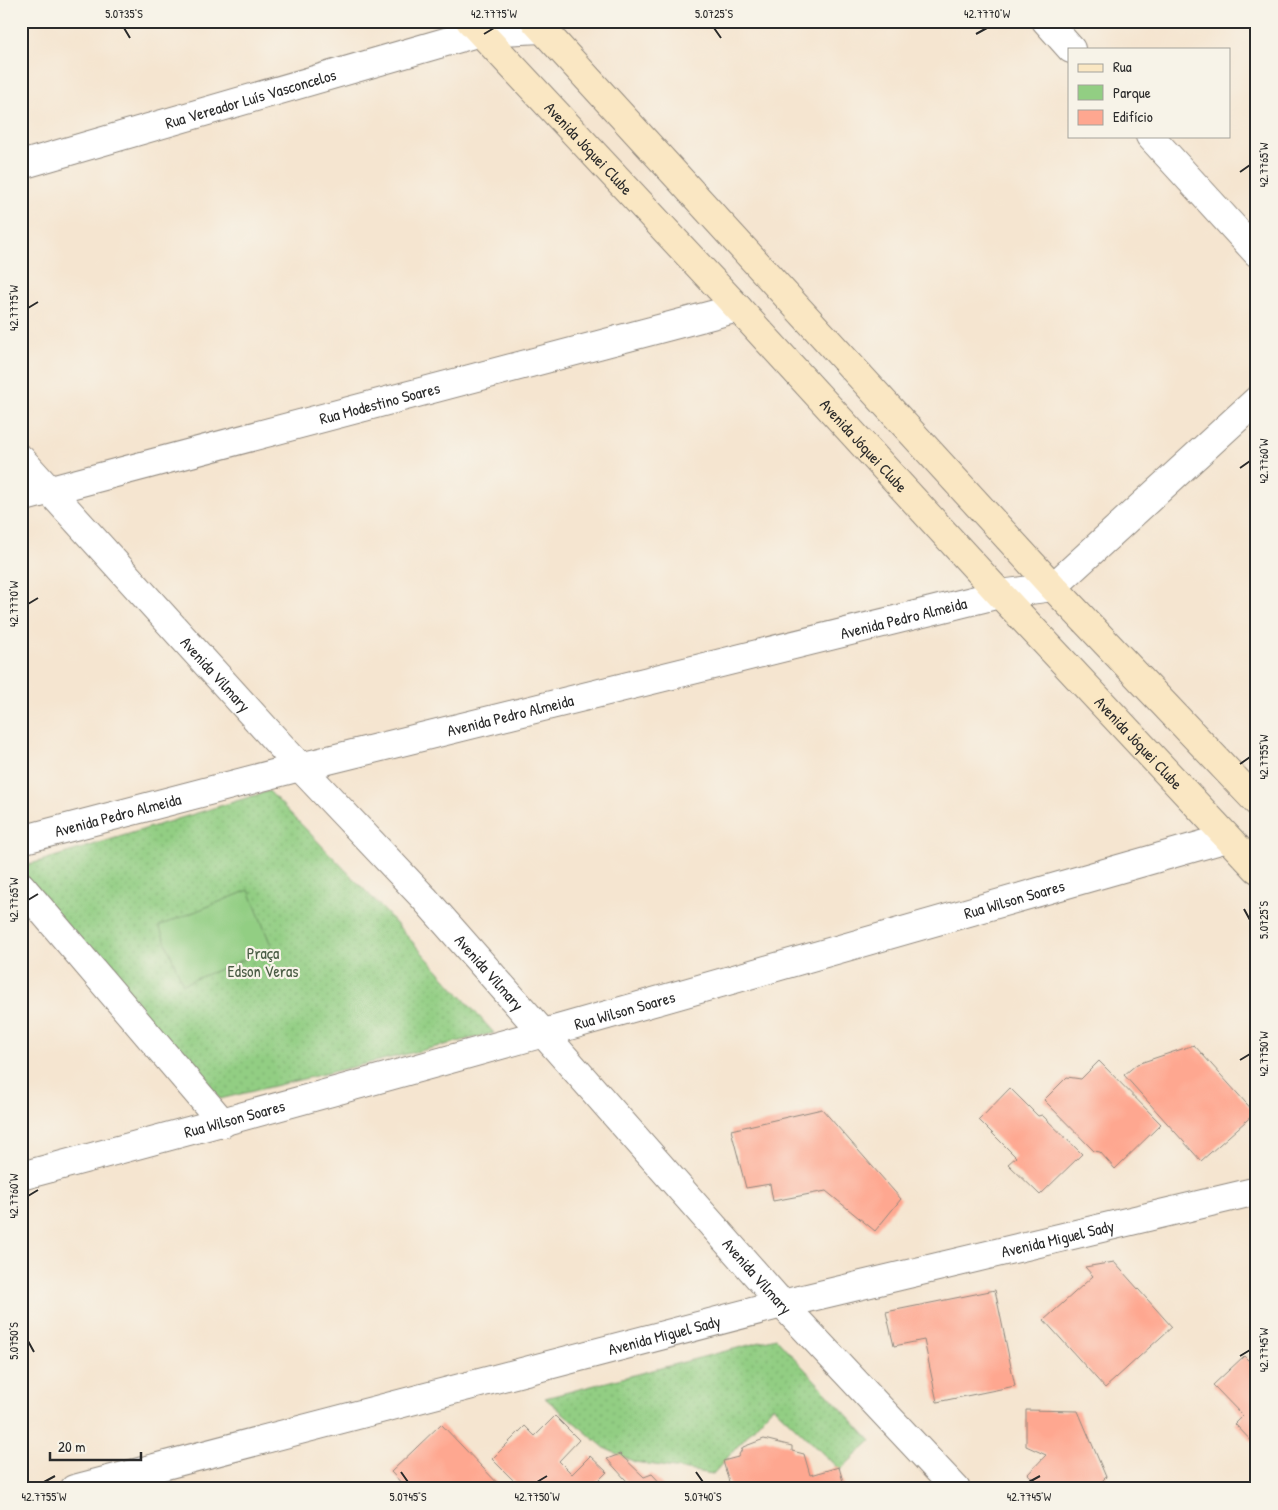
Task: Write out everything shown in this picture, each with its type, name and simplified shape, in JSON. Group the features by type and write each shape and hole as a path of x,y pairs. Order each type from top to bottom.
{"main road":[{"path":"542,24 1053,587 1257,802"},
{"name":"Avenida Jóquei Clube","path":"475,27 1257,869"}],"street":[{"path":"1046,21 1070,48"},
{"name":"Rua Vereador Luís Vasconcelos","path":"21,165 475,27 542,24"},
{"path":"1152,138 1257,253"},
{"name":"Rua Modestino Soares","path":"21,498 738,308"},
{"path":"1053,587 1257,400"},
{"name":"Avenida Vilmary","path":"21,459 300,768 424,898 782,1304 956,1489"},
{"name":"Avenida Pedro Almeida","path":"21,840 300,768 1000,594 1053,587"},
{"name":"Rua Wilson Soares","path":"21,1176 544,1033 1227,838"},
{"path":"21,886 223,1122"},
{"name":"Avenida Miguel Sady","path":"74,1489 782,1304 1257,1191"}],"green space":[{"name":"Praça Edson Veras","path":"269,791 383,909 494,1033 220,1099 21,873 21,867"},
{"path":"249,890 272,948 183,984 159,926"},
{"path":"776,1338 871,1441 840,1470 773,1406 713,1474 635,1462 606,1449 545,1398"}],"building":[{"path":"1194,1045 1255,1113 1201,1161 1124,1075 1137,1064"},
{"path":"1099,1061 1161,1124 1115,1169 1100,1152 1094,1151 1044,1100 1067,1077 1081,1079"},
{"path":"1010,1088 1038,1116 1042,1115 1082,1154 1040,1195 1008,1164 1016,1157 979,1120"},
{"path":"822,1109 901,1199 875,1231 826,1191 773,1201 770,1184 746,1188 731,1130"},
{"path":"1114,1262 1172,1327 1105,1388 1044,1320 1093,1276 1085,1267"},
{"path":"995,1290 1015,1386 937,1402 924,1340 894,1346 886,1312"},
{"path":"1244,1356 1257,1369 1257,1447 1235,1424 1243,1416 1213,1385"},
{"path":"1026,1410 1078,1411 1106,1477 1094,1489 1043,1489 1028,1474 1046,1455 1026,1446"},
{"path":"555,1416 579,1440 559,1461 572,1474 590,1456 607,1472 590,1489 522,1489 492,1459 525,1426 535,1436"},
{"path":"441,1424 503,1489 407,1489 391,1472"},
{"path":"764,1439 792,1446 792,1451 804,1454 810,1475 839,1467 845,1489 731,1489 723,1461 738,1457 743,1447"},
{"path":"620,1454 644,1477 652,1474 666,1489 634,1489 607,1459"}]}
